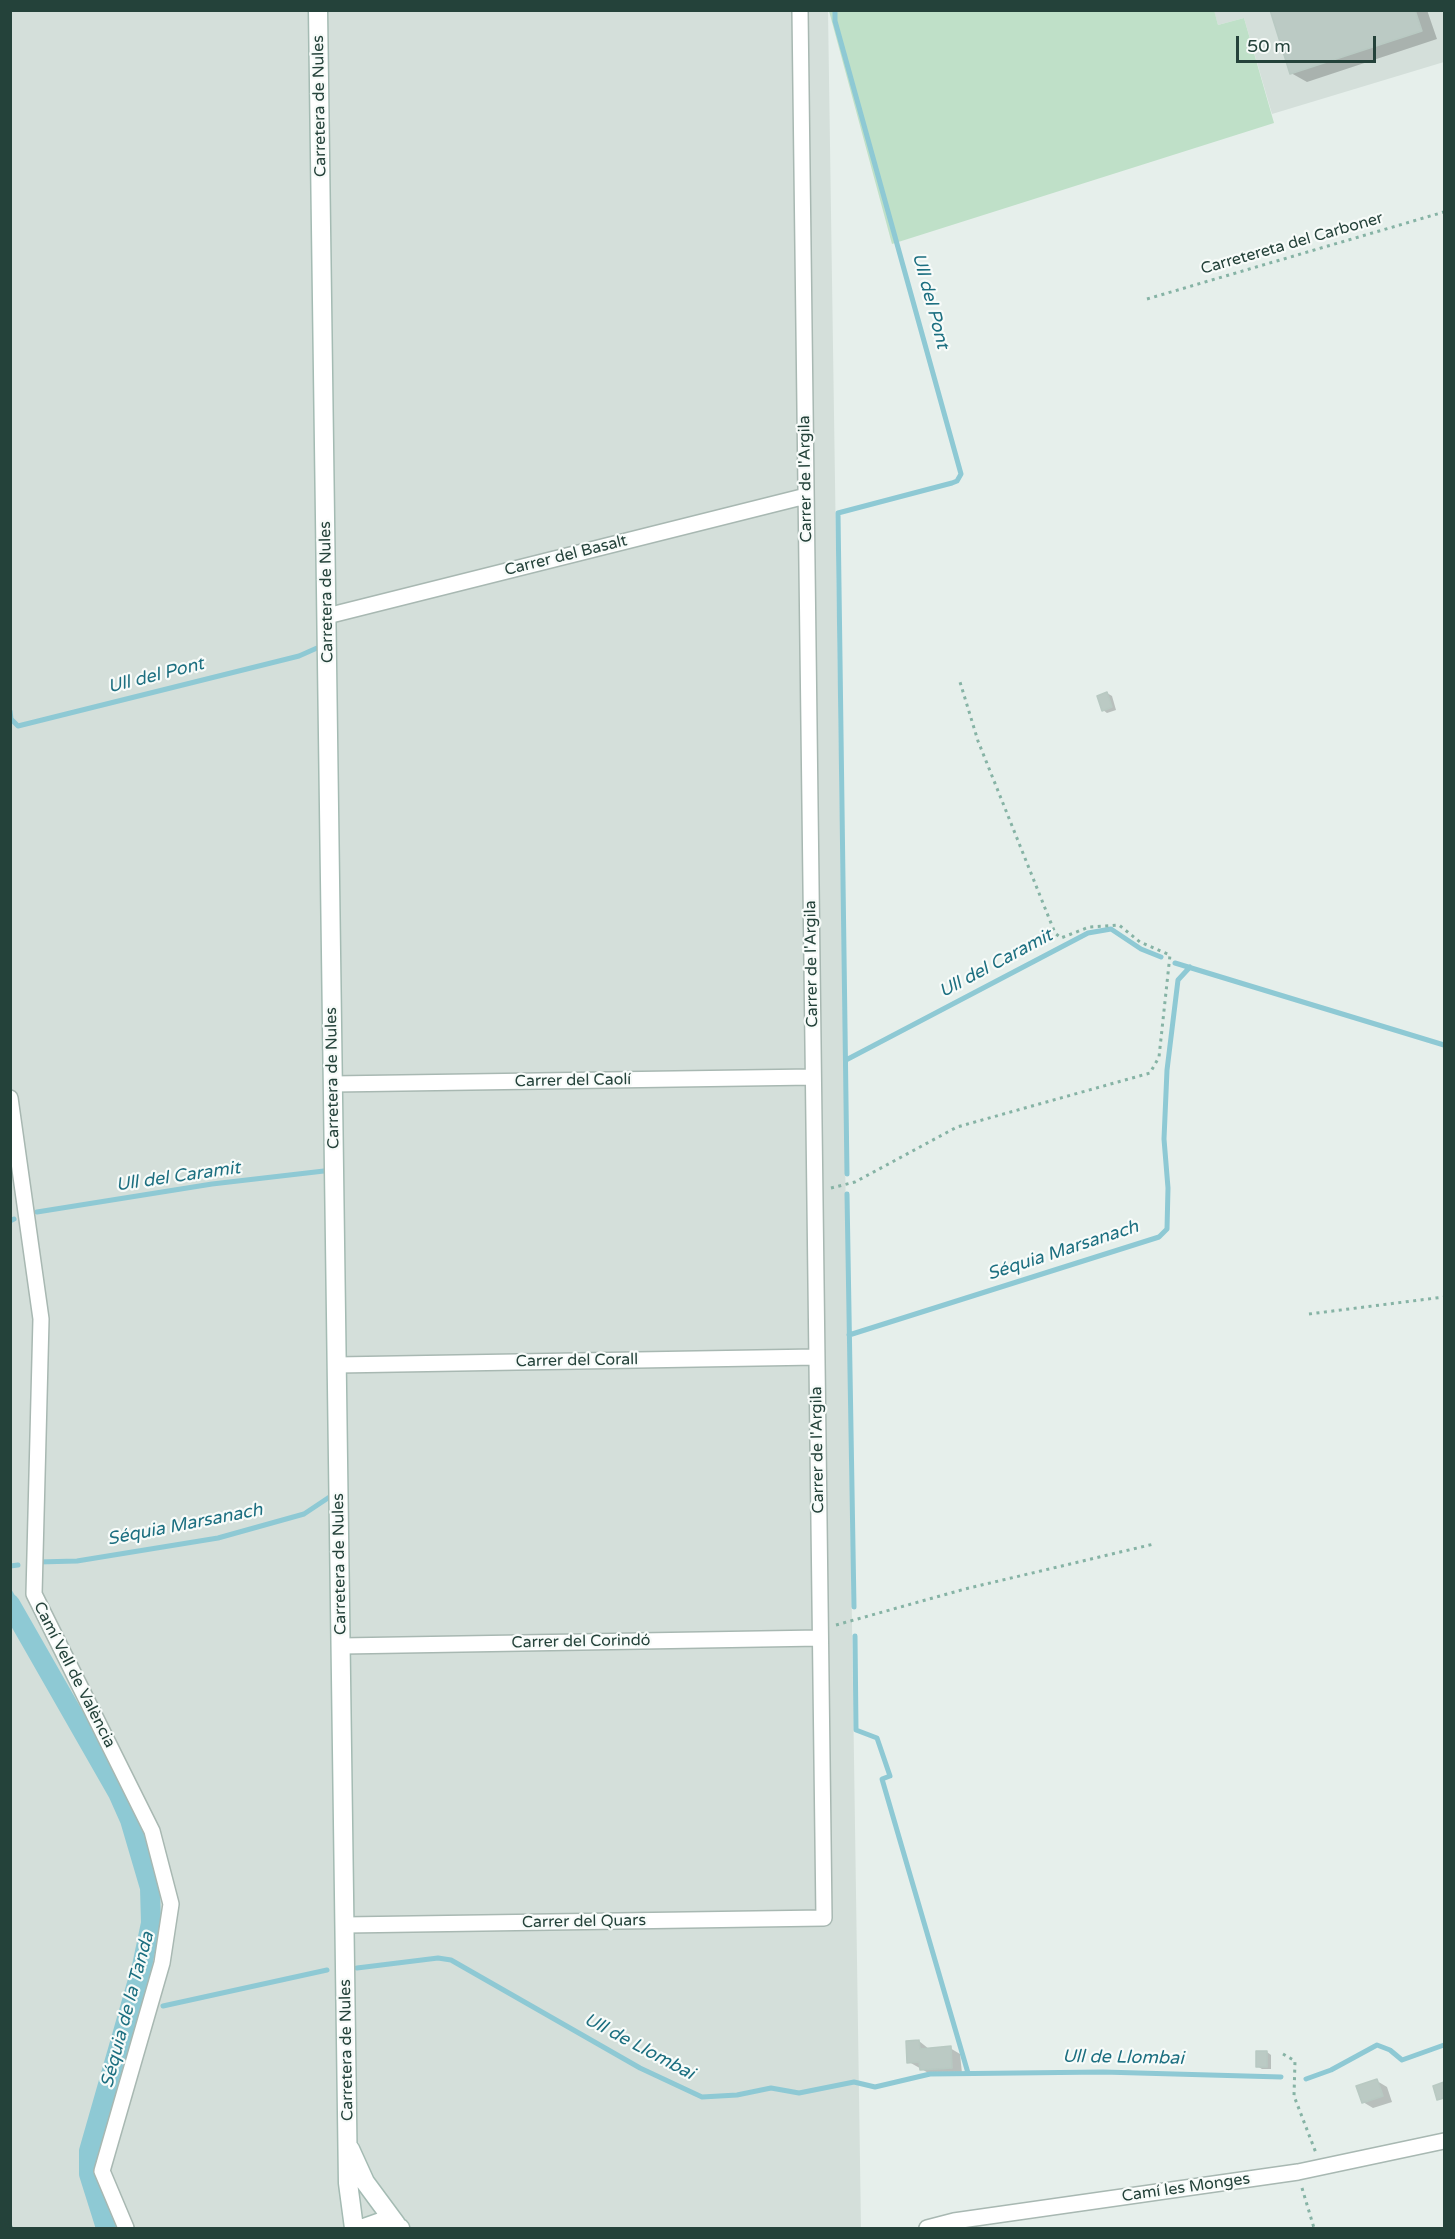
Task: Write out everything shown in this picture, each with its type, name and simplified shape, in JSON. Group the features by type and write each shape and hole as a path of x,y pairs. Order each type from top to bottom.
{"main road":[{"name":"Carretera de Nules","path":"318,10 348,2183 354,2229"},
{"name":"Carretera de Nules","path":"348,2145 365,2182 399,2226"},
{"path":"364,2229 381,2222 399,2226"}],"street":[{"name":"Carrer de l'Argila","path":"800,10 824,1918"},
{"name":"Carrer del Basalt","path":"327,616 806,496"},
{"name":"Carrer del Caolí","path":"333,1084 813,1077"},
{"name":"Camí Vell de València","path":"10,1098 41,1319 34,1594 152,1831 171,1904 162,1963 102,2171 126,2229"},
{"name":"Carrer del Corall","path":"337,1365 816,1357"},
{"name":"Carrer del Corindó","path":"342,1646 820,1634"},
{"name":"Carrer del Quars","path":"345,1925 824,1918"},
{"name":"Camí les Monges","path":"927,2229 954,2221 1298,2172 1444,2141"}],"path":[{"name":"Carretereta del Carboner","path":"1147,299 1444,212"},
{"path":"814,1192 855,1182 957,1127 1150,1073 1159,1057 1170,955 1140,942 1119,925 1089,927 1062,938 1055,933 978,741 960,682"},
{"path":"1308,1314 1444,1297"},
{"path":"820,1634 976,1586 1154,1544"},
{"path":"1283,2054 1295,2061 1294,2096 1321,2167"},
{"path":"1298,2172 1314,2229"}],"shaded area":[{"path":"11,11 828,11 861,2228 11,2228"},
{"path":"1214,11 1444,11 1444,62 1272,114 1244,18 1218,25"}],"green space":[{"path":"1214,10 1218,25 1244,18 1274,123 892,244 829,11"}],"building":[{"path":"1270,10 1415,10 1422,31 1290,74"},
{"path":"1107,692 1112,707 1102,711 1097,696"},
{"path":"919,2040 920,2049 951,2046 952,2068 920,2070 919,2062 907,2063 906,2041"},
{"path":"1256,2051 1267,2051 1267,2067 1256,2067"},
{"path":"1377,2079 1383,2096 1362,2103 1356,2086"},
{"path":"1444,2082 1444,2098 1437,2100 1433,2086"}],"waterway":[{"path":"835,10 835,21 961,474 957,481 952,483 838,513 847,1174"},
{"name":"Ull del Pont","path":"10,711 11,719 18,726 299,656 317,648"},
{"name":"Ull del Caramit","path":"846,1060 1088,933 1111,929 1141,949 1161,957"},
{"name":"Ull del Caramit","path":"1175,963 1444,1045"},
{"name":"Séquia Marsanach","path":"849,1335 1159,1237 1167,1229 1168,1188 1164,1139 1167,1070 1178,980 1190,967"},
{"name":"Ull del Caramit","path":"37,1212 212,1184 324,1171"},
{"path":"847,1194 854,1607"},
{"name":"Ull del Caramit","path":"10,1221 14,1219"},
{"name":"Séquia Marsanach","path":"38,1562 77,1561 218,1538 304,1514 331,1496"},
{"name":"Séquia Marsanach","path":"10,1566 18,1565"},
{"path":"10,1592 126,1794 157,1891 156,1926 148,1970 95,2157 96,2178 112,2228"},
{"name":"Séquia de la Tanda","path":"10,1604 118,1793 130,1820 150,1888 151,1923 142,1966 89,2151 89,2174 106,2228"},
{"path":"855,1636 856,1730 877,1738 890,1776 882,1779 968,2073"},
{"name":"Ull de Llombai","path":"357,1968 438,1958 451,1960 640,2068 702,2097 737,2095 771,2088 799,2093 854,2082 875,2087 930,2074 1103,2072 1281,2077"},
{"name":"Ull de Llombai","path":"163,2006 327,1970"},
{"name":"Ull de Llombai","path":"1306,2079 1331,2070 1377,2045 1390,2050 1402,2060 1444,2045"}]}
